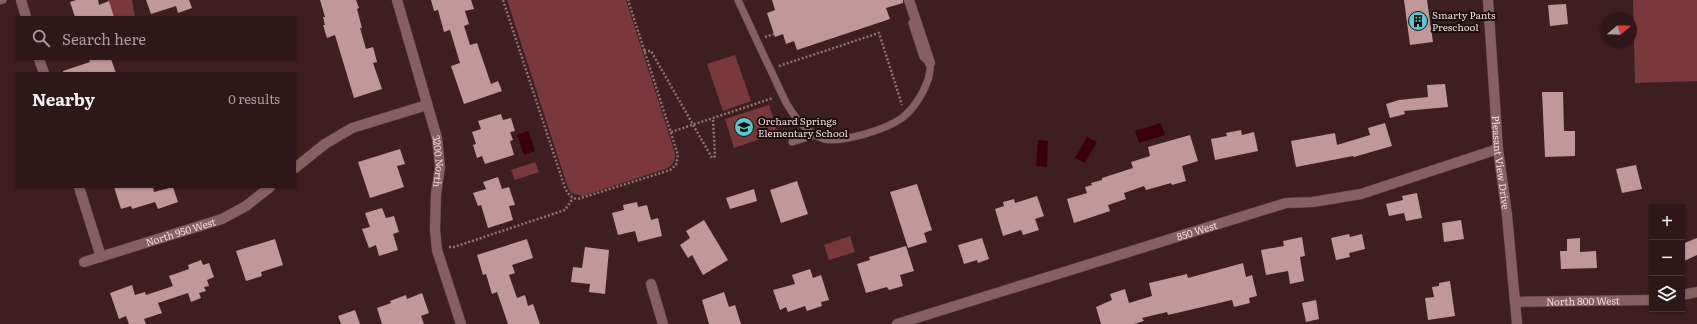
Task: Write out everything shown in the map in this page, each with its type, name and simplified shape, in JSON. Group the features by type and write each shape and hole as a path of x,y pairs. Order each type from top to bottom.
{"street":[{"path":"21,0 26,16"},
{"name":"3200 North","path":"396,0 437,138 440,167 436,194 435,230 438,250 461,324"},
{"path":"909,0 930,63"},
{"name":"Pleasant View Drive","path":"1488,0 1498,149 1517,324"},
{"path":"39,60 44,72"},
{"path":"296,167 326,144 352,128 427,104"},
{"name":"850 West","path":"897,324 1286,202 1313,202 1361,194 1498,149"},
{"path":"79,188 101,257"},
{"name":"North 950 West","path":"84,262 222,219 246,206 269,188"},
{"path":"651,284 664,324"},
{"path":"1685,294 1697,292"},
{"name":"North 800 West","path":"1515,302 1649,300"}],"lane":[{"path":"738,0 789,108 804,127 815,135 834,140 849,138 894,123 912,108 929,79 930,63 923,57 904,0"},
{"path":"792,142 815,135"}],"path":[{"path":"503,0 565,188 568,194 573,198 585,199 674,169 676,165 678,155 628,0"},
{"path":"778,66 879,33 903,106"},
{"path":"764,38 774,34"},
{"path":"644,51 651,51 712,158 715,156 713,118"},
{"path":"671,132 777,97"},
{"path":"448,247 454,247 565,210 573,198"}],"shaded area":[{"path":"108,0 132,0 135,16 114,16"},
{"path":"507,0 626,0 675,153 674,162 662,170 583,196 571,193 567,185"},
{"path":"1633,0 1697,0 1697,81 1635,83 1634,48 1637,48 1637,12 1633,12"},
{"path":"735,55 751,101 723,111 707,64"},
{"path":"769,105 778,133 734,148 725,119"},
{"path":"1161,123 1165,135 1139,143 1135,131"},
{"path":"528,131 535,151 524,155 517,135"},
{"path":"1087,137 1097,142 1085,163 1075,158"},
{"path":"1038,140 1048,141 1047,167 1036,166"},
{"path":"535,162 539,172 515,180 511,170"},
{"path":"850,236 855,252 829,260 824,245"}],"building":[{"path":"76,0 98,0 99,5 109,1 114,16 75,16 70,2"},
{"path":"146,0 189,0 192,8 178,13 176,6 151,14"},
{"path":"320,0 356,0 359,8 357,9 362,28 360,28 366,49 373,47 377,62 373,63 382,89 354,98 335,35 327,38 323,25 325,25 323,17 325,17"},
{"path":"431,0 471,0 474,9 465,11 469,24 464,26 470,45 477,43 491,84 498,81 502,91 464,104 451,66 460,63 450,30 444,32 438,10 434,11"},
{"path":"772,0 903,0 903,3 886,8 890,19 797,50 794,41 786,44 783,34 775,37 767,13 775,10"},
{"name":"Smarty Pants Preschool","path":"1404,0 1427,0 1433,42 1410,45"},
{"path":"1566,4 1568,24 1550,26 1548,5"},
{"path":"89,60 111,60 116,72 63,72 63,71 90,62"},
{"path":"1445,84 1448,107 1404,111 1405,114 1390,118 1386,104 1399,100 1428,97 1427,85"},
{"path":"1542,92 1563,92 1564,131 1575,131 1575,156 1545,157"},
{"path":"501,114 503,120 511,118 515,131 510,132 513,140 510,141 514,155 485,164 482,156 477,158 473,145 476,144 472,132 481,129 478,121"},
{"path":"1385,123 1392,146 1354,157 1296,167 1291,141 1335,133 1337,145 1370,135 1368,128"},
{"path":"1241,130 1242,135 1254,132 1258,151 1215,160 1211,139 1227,136 1226,133"},
{"path":"1190,135 1198,161 1182,166 1186,181 1172,185 1171,183 1146,190 1144,186 1124,193 1126,199 1108,205 1110,211 1074,223 1067,199 1087,193 1085,187 1092,185 1091,183 1133,168 1131,162 1150,156 1148,147"},
{"path":"400,149 405,164 397,166 404,187 370,198 358,162"},
{"path":"1636,165 1642,189 1622,193 1616,169"},
{"path":"498,177 502,189 509,187 515,205 509,206 513,220 488,228 481,205 478,206 473,193 486,189 483,182"},
{"path":"797,181 808,214 781,223 770,190"},
{"path":"917,184 932,230 924,233 927,242 908,248 890,192"},
{"path":"114,188 153,188 154,192 173,188 178,202 158,209 155,202 132,209 131,206 121,209"},
{"path":"754,189 757,201 730,209 726,198"},
{"path":"1417,193 1422,218 1406,221 1404,213 1389,216 1386,204 1403,200 1402,196"},
{"path":"1037,196 1044,216 1035,219 1039,230 1023,235 1021,230 1003,236 995,209 1004,206 1003,202 1014,199 1015,203"},
{"path":"637,202 638,207 647,205 651,220 658,218 662,236 638,242 635,231 618,235 612,213 624,210 623,205"},
{"path":"382,208 386,218 394,216 399,232 393,234 398,250 379,256 376,245 369,248 362,229 370,227 365,213"},
{"path":"704,220 728,260 703,275 692,255 688,258 680,245 690,238 686,231"},
{"path":"1461,220 1464,239 1444,242 1442,223"},
{"path":"1349,234 1350,237 1362,234 1365,249 1349,253 1350,257 1336,260 1331,238"},
{"path":"1302,237 1305,256 1300,257 1304,281 1290,284 1288,271 1266,275 1261,250 1284,246 1283,241"},
{"path":"982,238 989,259 978,263 977,260 964,264 958,245"},
{"path":"1580,238 1580,252 1596,251 1597,268 1561,269 1560,251 1567,251 1567,239"},
{"path":"1697,238 1697,255 1685,261 1685,243"},
{"path":"275,239 283,265 261,272 262,276 246,281 236,251"},
{"path":"527,239 533,258 512,265 515,273 509,275 517,298 525,295 528,306 533,304 540,324 508,324 497,292 492,294 486,274 483,275 477,255"},
{"path":"906,246 914,271 900,275 903,286 889,290 887,287 866,293 857,264 870,260 869,257"},
{"path":"585,247 609,250 605,294 589,292 590,284 571,282 573,267 582,268"},
{"path":"201,260 203,265 209,263 214,277 207,280 209,286 204,287 206,291 199,293 201,298 191,302 188,293 158,303 162,313 144,319 146,324 129,324 126,316 119,319 110,293 132,285 135,295 145,292 146,295 173,286 169,276 189,269 188,265"},
{"path":"1243,263 1246,277 1252,275 1257,296 1249,298 1250,303 1234,307 1232,300 1168,315 1167,312 1142,318 1144,321 1134,324 1101,324 1096,307 1112,300 1110,294 1125,289 1129,303 1152,296 1149,283 1187,274 1188,278"},
{"path":"810,269 813,278 821,275 829,300 821,302 822,306 807,311 805,306 788,312 786,307 780,310 773,290 795,284 792,275"},
{"path":"1450,281 1455,316 1428,320 1425,298 1434,297 1432,287 1439,286 1439,283"},
{"path":"724,292 729,307 735,305 741,324 709,324 702,300"},
{"path":"422,293 429,313 421,316 424,324 382,324 377,308 406,295 407,299"},
{"path":"1316,300 1319,319 1306,322 1302,303"},
{"path":"355,310 360,324 341,324 338,316"}],"place":[{"name":"Smarty Pants Preschool","path":"1418,21"},
{"name":"Orchard Springs Elementary School","path":"744,127"}]}
